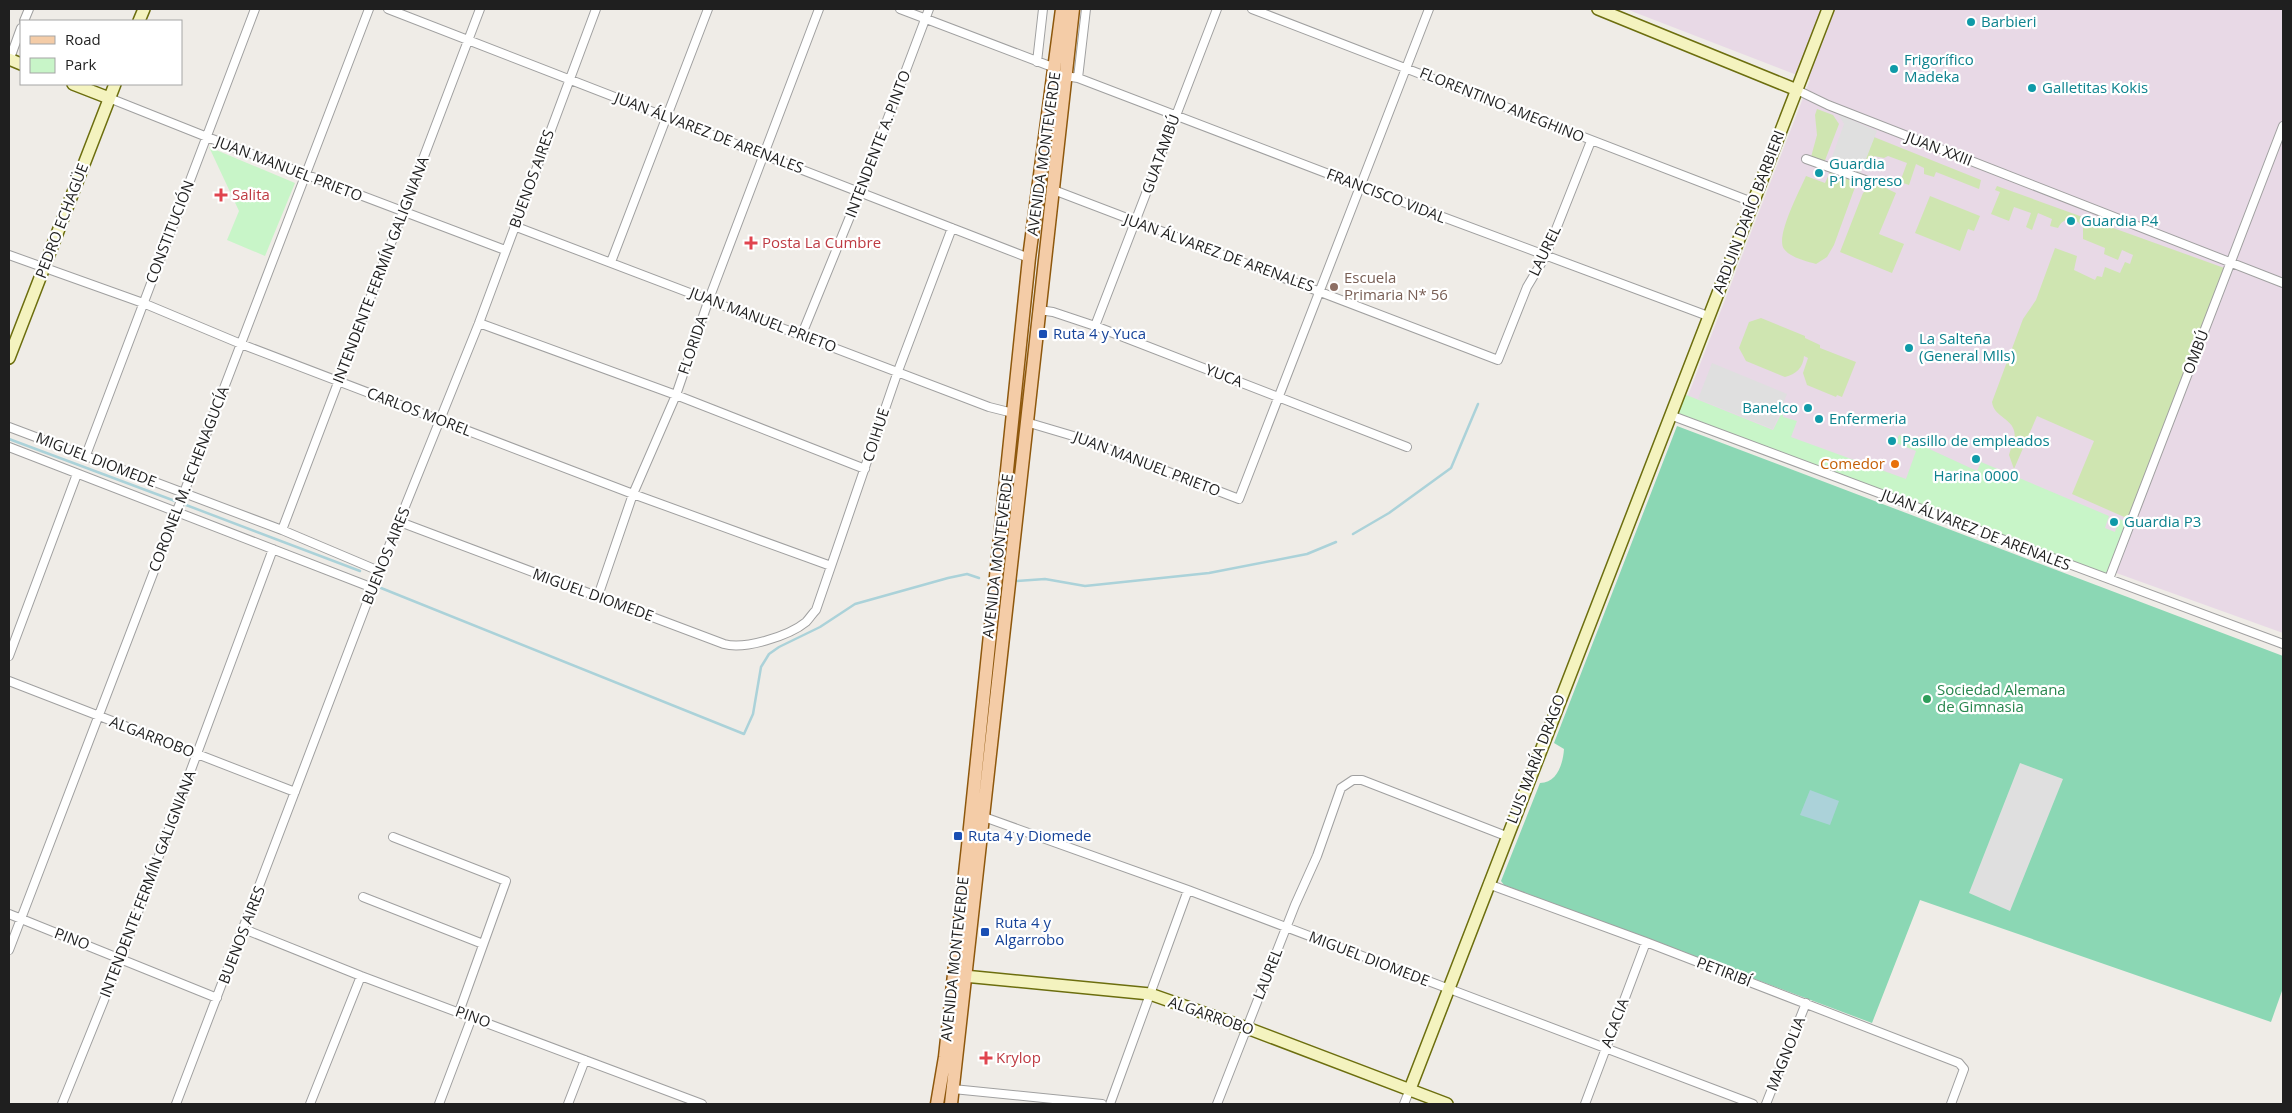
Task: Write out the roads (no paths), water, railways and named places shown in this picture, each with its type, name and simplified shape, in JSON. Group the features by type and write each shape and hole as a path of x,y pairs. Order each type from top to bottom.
{"main road":[{"name":"AVENIDA MONTEVERDE","path":"938,1104 945,1056 1030,258 1062,9"},
{"name":"AVENIDA MONTEVERDE","path":"951,1104 964,976 984,817 1051,190 1072,77 1073,9"}],"street":[{"name":"CONSTITUCIÓN","path":"86,455 255,9"},
{"name":"CORONEL M. ECHENAGUCÍA","path":"9,950 241,344 304,174 369,9"},
{"name":"JUAN ÁLVAREZ DE ARENALES","path":"388,9 1030,258"},
{"name":"INTENDENTE FERMÍN GALIGNIANA","path":"282,530 480,9"},
{"name":"BUENOS AIRES","path":"176,1104 372,588 479,323 596,9"},
{"path":"612,262 708,9"},
{"name":"FLORIDA","path":"598,596 633,494 676,395 709,299 819,9"},
{"path":"900,9 1055,68"},
{"name":"INTENDENTE A. PINTO","path":"802,334 860,192 929,9"},
{"name":"AVENIDA MONTEVERDE","path":"1037,62 1043,9"},
{"path":"1072,77 1086,9"},
{"name":"GUATAMBÚ","path":"1095,326 1217,9"},
{"name":"FLORENTINO AMEGHINO","path":"1252,9 1752,202"},
{"path":"1278,398 1429,9"},
{"name":"JUAN XXIII","path":"1598,9 1797,90 1828,105 2283,283"},
{"name":"ARDUIN DARÍO BARBIERI","path":"1670,415 1828,9"},
{"path":"9,60 20,31"},
{"name":"FRANCISCO VIDAL","path":"1072,77 1176,114 1546,257 1708,316"},
{"name":"JUAN MANUEL PRIETO","path":"76,85 207,138 505,250"},
{"name":"PEDRO ECHAGÜE","path":"9,358 115,85"},
{"name":"OMBÚ","path":"2109,579 2283,126"},
{"name":"LAUREL","path":"1498,360 1527,287 1546,257 1591,141"},
{"path":"1806,159 1868,182"},
{"name":"JUAN ÁLVAREZ DE ARENALES","path":"1051,190 1320,290 1498,360"},
{"name":"JUAN MANUEL PRIETO","path":"514,226 802,334 989,407 1013,413"},
{"name":"COIHUE","path":"789,632 806,621 816,610 898,371 952,228"},
{"name":"CARLOS MOREL","path":"9,255 143,303 241,344 633,494 831,566"},
{"name":"YUCA","path":"1039,310 1053,312 1095,326 1407,447"},
{"path":"479,323 676,395 865,469"},
{"name":"JUAN MANUEL PRIETO","path":"1026,422 1080,438 1239,498 1278,398"},
{"name":"JUAN ÁLVAREZ DE ARENALES","path":"1670,415 2283,644"},
{"name":"LUIS MARÍA DRAGO","path":"1404,1104 1670,415"},
{"name":"MIGUEL DIOMEDE","path":"9,427 282,530 379,571"},
{"name":"MIGUEL DIOMEDE","path":"9,447 372,588"},
{"path":"9,656 77,474"},
{"name":"MIGUEL DIOMEDE","path":"400,522 731,646 747,645 789,632"},
{"name":"INTENDENTE FERMÍN GALIGNIANA","path":"62,1104 121,958 273,550"},
{"name":"ALGARROBO","path":"9,681 295,792"},
{"name":"LAUREL","path":"1217,1104 1320,847 1341,788 1346,782 1362,780 1506,836"},
{"name":"MIGUEL DIOMEDE","path":"984,817 1188,890 1447,990 1753,1104"},
{"path":"392,837 506,881 459,1012"},
{"name":"PETIRIBÍ","path":"1488,884 1646,942 1960,1063 1964,1069 1963,1074 1951,1104"},
{"path":"1110,1104 1188,890"},
{"path":"363,896 483,944"},
{"name":"PINO","path":"9,914 217,998"},
{"name":"PINO","path":"244,929 361,976 702,1104"},
{"name":"ACACIA","path":"1585,1104 1646,942"},
{"path":"310,1104 361,976"},
{"name":"ALGARROBO","path":"964,976 1150,994 1247,1028 1447,1104"},
{"name":"MAGNOLIA","path":"1766,1104 1806,1003"},
{"path":"439,1104 472,1017"},
{"path":"568,1104 585,1060"},
{"path":"952,1089 1102,1104"}],"water":[{"path":"1810,790 1839,801 1830,825 1800,815"}],"waterway":[{"path":"1353,534 1389,513 1451,468 1478,404"},
{"path":"9,439 175,501"},
{"path":"186,505 360,571"},
{"path":"1017,581 1045,579 1085,586 1209,573 1307,554 1336,542"},
{"path":"381,588 744,734 753,714 761,667 769,654 779,647 820,627 855,604 967,574 979,578"}],"place":[{"name":"Barbieri","path":"1971,22"},
{"name":"Frigorífico Madeka","path":"1894,69"},
{"name":"Galletitas Kokis","path":"2032,88"},
{"name":"Guardia P1 ingreso","path":"1819,173"},
{"name":"Salita","path":"221,195"},
{"name":"Guardia P4","path":"2071,221"},
{"name":"Posta La Cumbre","path":"751,243"},
{"name":"Escuela Primaria N* 56","path":"1334,287"},
{"name":"Ruta 4 y Yuca","path":"1043,334"},
{"name":"La Salteña (General Mlls)","path":"1909,348"},
{"name":"Banelco","path":"1808,408"},
{"name":"Enfermeria","path":"1819,419"},
{"name":"Pasillo de empleados","path":"1892,441"},
{"name":"Harina 0000","path":"1976,459"},
{"name":"Comedor","path":"1895,464"},
{"name":"Guardia P3","path":"2114,522"},
{"name":"Sociedad Alemana de Gimnasia","path":"1927,699"},
{"name":"Ruta 4 y Diomede","path":"958,836"},
{"name":"Ruta 4 y Algarrobo","path":"985,932"},
{"name":"Krylop","path":"986,1058"}]}
